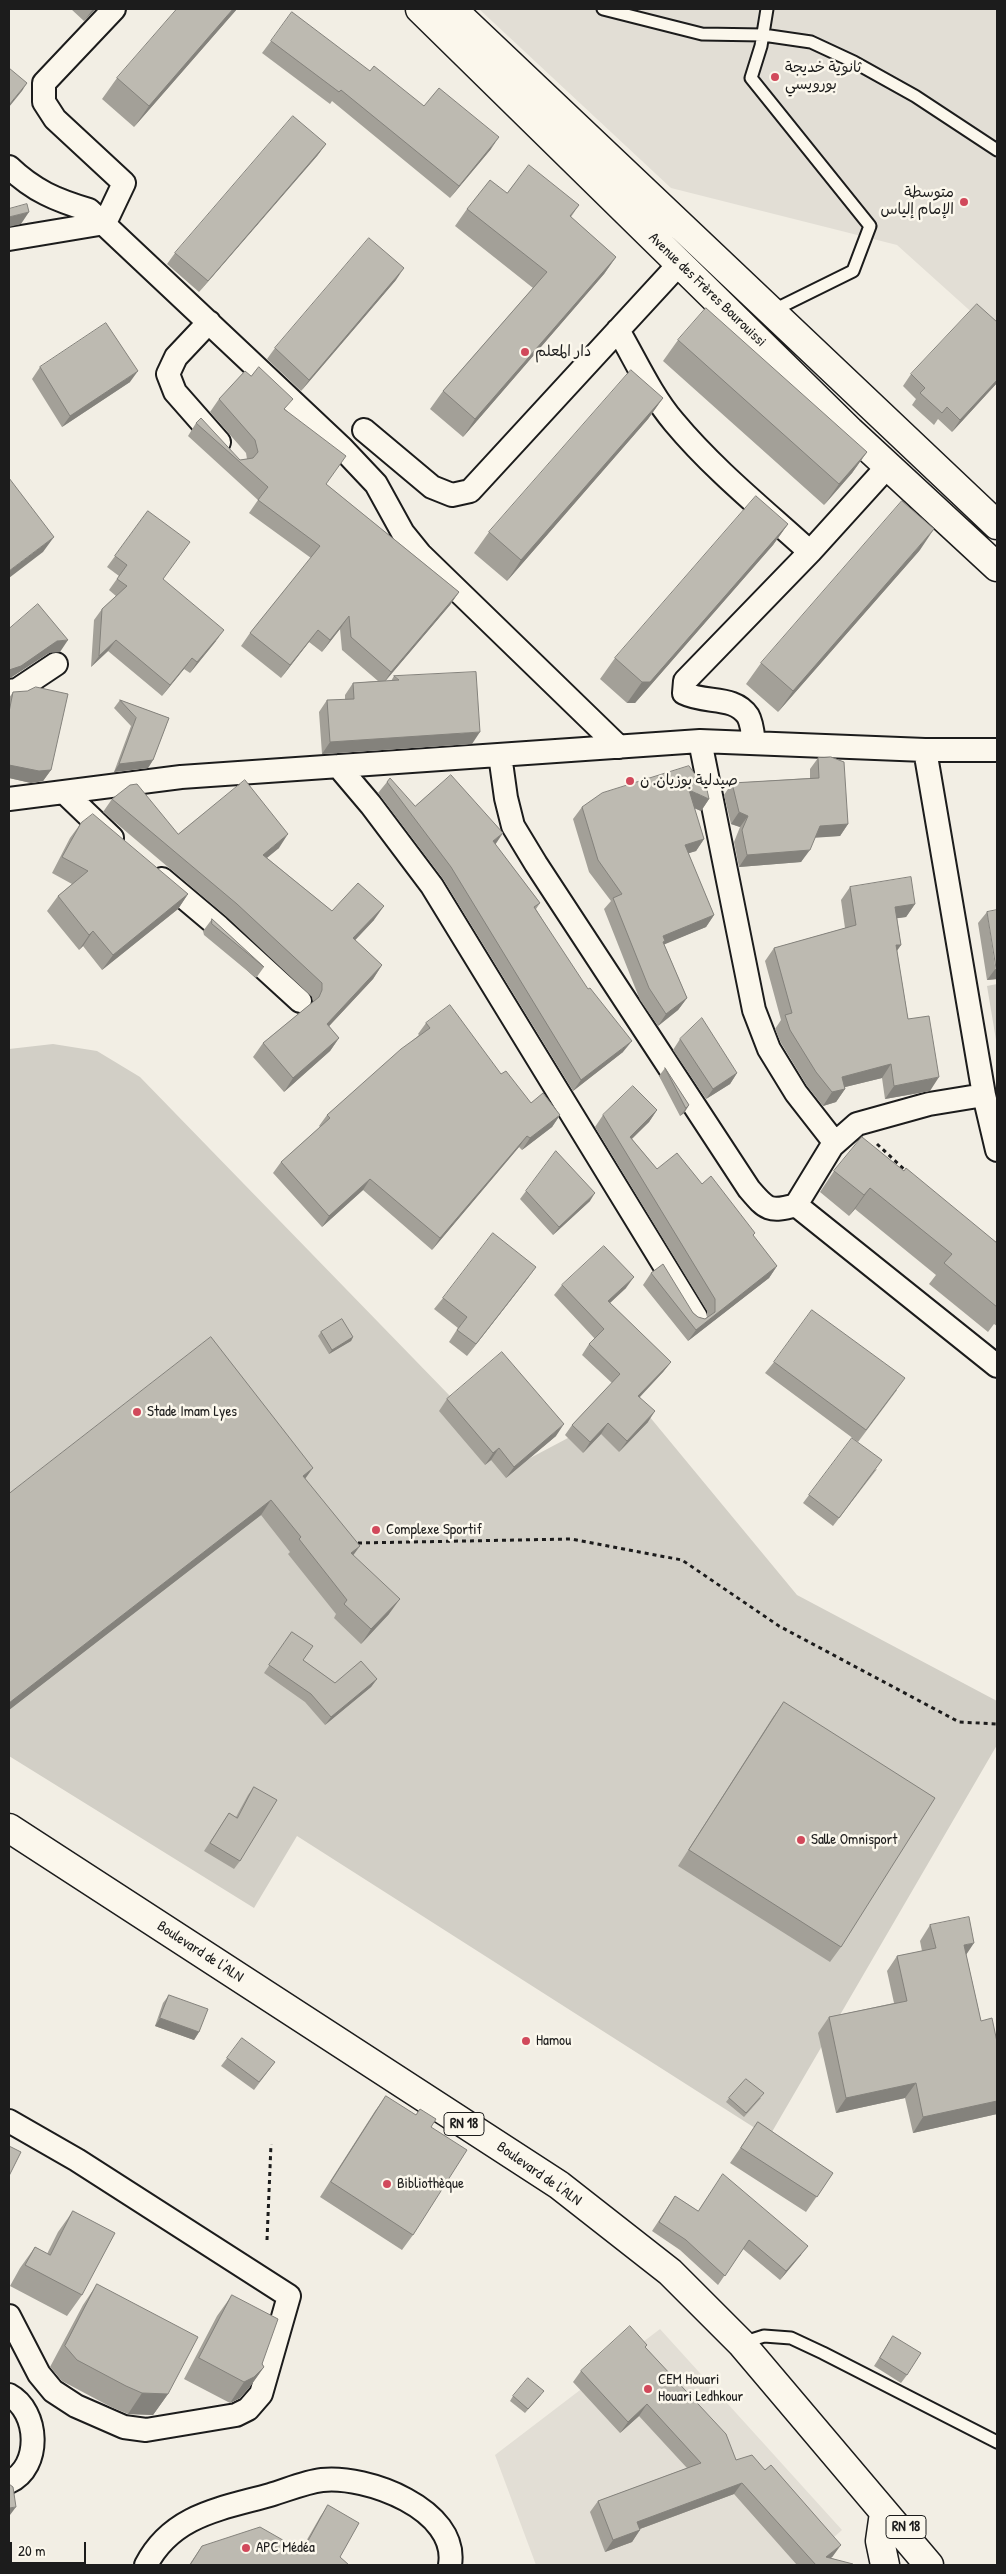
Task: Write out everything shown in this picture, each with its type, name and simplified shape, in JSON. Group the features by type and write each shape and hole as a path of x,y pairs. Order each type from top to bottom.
{"main road":[{"name":"Avenue des Frères Bourouissi","path":"420,9 888,466 997,567"},
{"path":"452,9 997,525"},
{"name":"Boulevard de l'ALN","path":"9,1828 559,2185 670,2272 741,2344 862,2488"},
{"name":"RN 18","path":"862,2488 929,2565"},
{"name":"RN 18","path":"862,2488 949,2565"},
{"path":"884,2513 880,2540 885,2565"}],"street":[{"path":"104,223 124,183 55,119 44,102 44,83 114,9"},
{"path":"9,167 46,196 89,210 342,448 376,484 404,533 420,554 619,747"},
{"path":"9,239 104,223"},
{"path":"364,430 432,487 452,495 470,491 680,263"},
{"path":"209,322 176,357 168,374 175,392 230,454"},
{"path":"618,330 653,392 674,421 700,450 810,552"},
{"path":"754,743 749,717 739,707 729,702 696,700 684,693 684,680 810,552 888,466"},
{"path":"9,691 17,690 56,664"},
{"path":"700,741 754,1010 770,1049 796,1093 835,1143"},
{"path":"9,799 181,777 700,741 925,750 997,750"},
{"path":"925,750 984,1095 997,1150"},
{"path":"500,755 506,798 513,826 748,1189 764,1207 778,1210 796,1205 835,1143 857,1124 929,1104 984,1095"},
{"path":"338,766 377,812 432,886 696,1317"},
{"path":"64,792 95,823 220,927 300,1001"},
{"path":"796,1205 997,1366"},
{"path":"9,2121 77,2160 289,2296 261,2394 248,2409 236,2415 146,2430 116,2424 76,2406 53,2392 39,2374 9,2316"},
{"path":"9,2395 27,2414 34,2438 28,2463 9,2482"},
{"path":"146,2565 156,2546 172,2530 202,2514 322,2480 361,2483 402,2496 429,2515 443,2532 451,2558 450,2565"}],"lane":[{"path":"603,9 702,34 763,35 811,42 854,62 915,96 997,150"},
{"path":"767,9 763,35 751,78 870,226 853,271 772,311"},
{"path":"741,2344 764,2336 791,2338 823,2352 997,2442"}],"path":[{"path":"857,1124 909,1173"},
{"path":"358,1543 571,1539 682,1560 779,1626 959,1722 997,1724"},
{"path":"267,2240 271,2144"}],"shaded area":[{"name":"ثانوية خديجة بورويسي","path":"479,9 997,9 997,335 897,245 671,188"},
{"path":"997,984 997,1046 987,986"},
{"name":"Complexe Sportif","path":"53,1044 97,1051 140,1077 517,1465 617,1412 649,1416 797,1595 997,1701 997,1745 769,2137 297,1836 254,1908 9,1756 9,1049"},
{"name":"CEM Houari Houari Ledhkour","path":"660,2329 842,2530 824,2546 828,2565 536,2565 495,2455"}],"building":[{"path":"177,9 233,9 149,106 117,78"},
{"path":"292,12 370,71 374,66 424,106 439,88 499,137 459,186 341,90 339,92 271,41"},
{"path":"9,68 27,83 9,105"},
{"path":"293,116 326,144 208,281 175,253"},
{"path":"529,165 579,205 570,216 616,257 475,419 443,391 547,272 467,209 490,180 507,193"},
{"path":"27,204 29,212 9,217 9,209"},
{"path":"369,238 404,268 309,380 275,348"},
{"path":"977,304 997,322 997,380 960,420 947,407 942,413 920,393 925,388 911,374"},
{"path":"706,308 867,452 839,484 678,340"},
{"path":"106,323 138,371 70,416 40,367"},
{"path":"259,367 293,399 284,409 346,456 326,484 459,592 391,672 351,637 349,616 330,640 318,630 290,665 250,633 320,546 258,500 268,487 196,423 201,418 240,460 253,458 258,452 255,440 219,399 245,371 251,376"},
{"path":"631,370 663,398 521,560 489,532"},
{"path":"9,478 54,537 9,571"},
{"path":"756,496 788,524 650,682 642,682 615,658"},
{"path":"902,501 934,529 793,691 761,663"},
{"path":"148,511 190,542 163,579 224,630 197,662 192,658 170,685 116,640 99,656 102,609 127,586 117,579 127,565 115,556"},
{"path":"38,604 68,640 57,641 21,666 9,670 9,629"},
{"path":"476,672 480,732 330,742 327,700 354,699 353,683 399,680 394,676"},
{"path":"36,687 68,694 51,770 39,771 9,765 9,712 13,692 27,691"},
{"path":"120,700 169,718 153,760 119,764 136,718"},
{"path":"831,757 844,762 848,824 820,826 810,850 747,855 742,830 748,816 739,812 732,783 819,778 818,758"},
{"path":"689,766 703,785 706,785 709,799 689,790 704,839 685,845 714,915 663,936 665,941 663,942 687,998 666,1014 649,988 613,898 622,894 598,860 582,807 602,793"},
{"path":"451,775 503,833 493,841 540,903 534,907 588,989 590,988 632,1041 581,1080 451,867 387,782 390,778 415,806"},
{"path":"245,780 288,834 263,855 332,911 358,883 384,906 353,938 382,965 327,1024 339,1038 293,1078 263,1043 319,997 322,983 237,904 112,799 130,785 137,784 178,834"},
{"path":"93,814 188,894 113,955 93,931 89,935 58,896 88,871 62,857 81,823"},
{"path":"911,877 915,904 895,907 901,945 896,945 908,1019 929,1016 939,1077 894,1086 891,1064 842,1077 845,1089 832,1092 816,1072 790,1030 785,1015 792,1013 774,948 856,925 850,887"},
{"path":"997,910 997,968 996,968 987,912"},
{"path":"212,919 264,967 212,924"},
{"path":"450,1005 501,1074 506,1071 531,1103 543,1093 560,1115 530,1138 527,1136 440,1238 370,1179 329,1216 281,1162 330,1118 327,1115 401,1049 430,1028 426,1023"},
{"path":"702,1018 737,1073 713,1089 680,1039"},
{"path":"665,1068 689,1105 686,1108"},
{"path":"633,1086 657,1110 630,1137 657,1169 677,1153 702,1184 711,1176 755,1233 753,1235 777,1266 696,1330 651,1273 663,1264 693,1313 698,1317 705,1319 715,1312 715,1299 603,1115"},
{"path":"862,1137 904,1171 906,1168 997,1243 997,1307 944,1263 952,1254 870,1188 864,1195 834,1171"},
{"path":"556,1151 595,1193 559,1227 526,1191"},
{"path":"493,1233 536,1267 476,1344 457,1330 467,1317 443,1298"},
{"path":"604,1246 634,1277 608,1301 671,1362 638,1396 655,1411 627,1441 608,1423 590,1442 572,1425 620,1374 589,1344 604,1329 562,1285"},
{"path":"812,1310 905,1378 866,1430 774,1362"},
{"path":"342,1319 353,1337 332,1350 321,1332"},
{"path":"211,1337 313,1468 303,1476 360,1546 351,1553 400,1599 371,1629 344,1604 347,1600 271,1500 9,1703 9,1494"},
{"path":"502,1352 564,1424 514,1467 499,1448 493,1453 447,1399"},
{"path":"852,1438 882,1460 839,1518 809,1495"},
{"path":"292,1632 313,1646 303,1660 335,1683 361,1661 377,1679 331,1717 311,1694 269,1665"},
{"name":"Salle Omnisport","path":"784,1702 935,1798 841,1947 689,1850"},
{"path":"254,1787 277,1800 240,1861 210,1843 229,1813 237,1818"},
{"path":"969,1917 974,1943 964,1945 981,2021 992,2018 997,2042 997,2101 923,2117 916,2083 846,2098 829,2017 907,2001 897,1956 936,1948 930,1925"},
{"path":"169,1995 208,2009 199,2032 160,2018"},
{"path":"242,2038 275,2062 259,2082 227,2058"},
{"path":"746,2079 764,2093 746,2113 729,2098"},
{"path":"386,2096 416,2115 420,2109 436,2119 431,2127 467,2150 413,2235 331,2182"},
{"path":"758,2122 833,2173 817,2197 741,2148"},
{"path":"9,2146 21,2152 9,2176"},
{"path":"723,2174 808,2246 786,2271 749,2240 725,2276 686,2240 659,2222 675,2196 698,2211"},
{"path":"73,2211 115,2233 82,2295 25,2265 35,2247 50,2255"},
{"path":"97,2284 198,2337 168,2394 142,2393 126,2386 77,2360 65,2346"},
{"path":"232,2295 278,2319 262,2364 264,2367 254,2377 244,2382 199,2358"},
{"path":"630,2326 647,2345 645,2347 726,2434 736,2460 752,2455 765,2470 771,2465 841,2545 826,2557 853,2565 816,2565 742,2483 637,2522 640,2530 613,2540 598,2501 701,2463 647,2404 628,2422 581,2371"},
{"path":"893,2336 921,2353 907,2375 880,2358"},
{"path":"528,2378 544,2391 528,2409 513,2396"},
{"path":"9,2484 13,2487 16,2507 9,2508"},
{"name":"APC Médéa","path":"328,2505 359,2523 340,2557 349,2565 190,2565 202,2546 260,2527 302,2551"}],"place":[{"name":"ثانوية خديجة بورويسي","path":"775,77"},
{"name":"متوسطة الإمام إلياس","path":"964,202"},
{"name":"دار المعلم","path":"525,352"},
{"name":"صيدلية بوزيان. ن","path":"630,781"},
{"name":"Stade Imam Lyes","path":"137,1412"},
{"name":"Complexe Sportif","path":"376,1530"},
{"name":"Salle Omnisport","path":"801,1840"},
{"name":"Hamou","path":"526,2041"},
{"name":"Bibliothèque","path":"387,2184"},
{"name":"CEM Houari Houari Ledhkour","path":"648,2389"},
{"name":"APC Médéa","path":"246,2548"}]}
